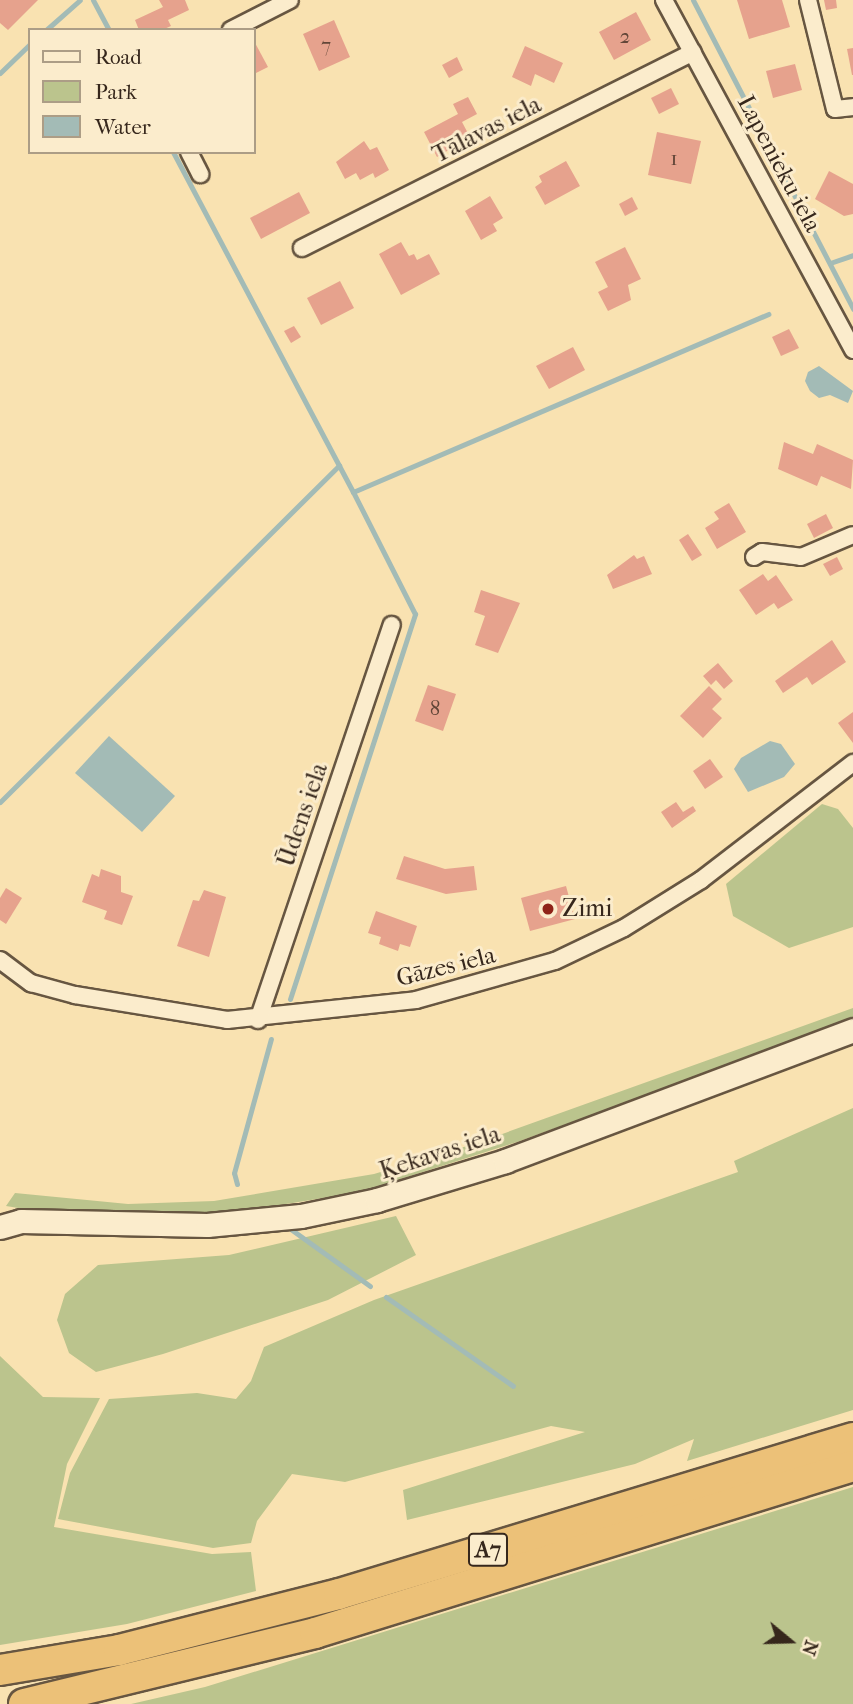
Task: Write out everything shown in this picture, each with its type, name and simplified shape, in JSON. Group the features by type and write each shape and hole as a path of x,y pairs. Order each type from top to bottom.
{"highway":[{"name":"A7","path":"0,1670 119,1650 339,1594 853,1438"},
{"name":"A7","path":"24,1704 155,1675 315,1633 853,1466"}],"main road":[{"name":"Ķekavas iela","path":"0,1212 11,1224 207,1225 301,1216 377,1200 505,1161 853,1030"}],"street":[{"path":"234,28 290,0"},
{"name":"Lapenieku iela","path":"664,0 853,350"},
{"path":"807,0 835,108 853,107"},
{"name":"Tālavas iela","path":"302,248 692,52"},
{"path":"190,154 200,174"},
{"path":"754,556 762,552 801,557 853,535"},
{"name":"Ūdens iela","path":"258,1020 392,625"},
{"name":"Gāzes iela","path":"0,960 31,983 75,995 214,1018 258,1020 416,1000 555,961 624,928 701,880 853,763"}],"green space":[{"path":"822,804 838,809 853,828 853,927 789,948 733,916 726,884"},
{"path":"853,1008 853,1020 517,1142 360,1192 206,1217 55,1214 6,1206 15,1193 128,1204 214,1201 374,1174 477,1143"},
{"path":"853,1108 853,1410 687,1461 694,1439 635,1464 407,1520 403,1490 585,1432 551,1426 345,1482 292,1474 257,1521 251,1543 213,1548 58,1519 70,1473 109,1399 197,1393 236,1399 251,1381 264,1347 374,1300 738,1172 734,1161"},
{"path":"396,1216 416,1255 328,1300 163,1354 96,1372 69,1353 57,1320 65,1294 98,1265 229,1255"},
{"path":"0,1356 43,1397 100,1398 67,1464 54,1527 212,1554 251,1552 256,1591 127,1624 0,1645"},
{"path":"853,1487 853,1704 131,1704 205,1687"}],"water":[{"path":"819,366 853,391 848,403 830,395 819,398 810,391 805,381 808,372"},
{"path":"109,736 175,796 142,832 75,773"},
{"path":"770,741 781,744 795,764 784,777 748,792 734,769 741,758"}],"building":[{"path":"0,0 38,0 8,30 0,23"},
{"path":"159,0 185,0 189,10 168,20 171,26 166,28 138,28 135,20 163,7"},
{"path":"737,0 782,0 790,27 749,39"},
{"path":"824,0 836,0 837,8 826,10"},
{"path":"636,12 651,40 614,60 599,32"},
{"path":"334,20 350,57 319,71 303,34"},
{"path":"256,45 268,67 256,73"},
{"path":"525,46 563,63 554,83 535,74 531,86 512,77"},
{"path":"853,48 853,75 852,75 847,49"},
{"path":"457,57 463,70 449,78 442,65"},
{"path":"795,64 802,90 773,98 766,71"},
{"path":"671,88 679,104 659,114 651,98"},
{"path":"468,97 477,114 462,122 471,139 451,156 449,150 437,157 424,132 458,114 453,104"},
{"path":"657,132 701,141 691,184 648,175"},
{"path":"364,141 370,150 377,147 389,170 375,178 373,173 360,180 356,173 345,179 336,162"},
{"path":"566,161 580,186 545,205 535,187 542,182 539,176"},
{"path":"829,171 853,184 853,214 844,216 815,199"},
{"path":"299,192 310,213 261,239 250,218"},
{"path":"490,196 503,218 493,224 497,231 481,240 465,211"},
{"path":"632,197 638,209 625,216 619,204"},
{"path":"401,242 409,256 414,254 417,260 429,254 440,274 401,295 379,254"},
{"path":"625,247 641,279 628,285 631,300 608,311 598,292 608,287 595,262"},
{"path":"340,281 354,308 321,325 307,298"},
{"path":"294,326 301,337 291,343 284,331"},
{"path":"789,329 799,348 781,356 772,337"},
{"path":"573,347 585,370 549,389 536,366"},
{"path":"784,442 813,454 817,444 853,460 851,489 821,476 817,486 778,469"},
{"path":"729,503 746,532 717,549 705,528 719,519 714,512"},
{"path":"826,514 833,528 814,538 807,524"},
{"path":"688,534 702,555 692,561 679,540"},
{"path":"634,555 637,559 644,556 652,574 613,589 607,575"},
{"path":"837,557 843,569 830,576 823,564"},
{"path":"763,574 768,581 776,575 793,600 778,609 774,603 756,615 739,590"},
{"path":"481,590 520,603 498,653 475,645 485,616 474,612"},
{"path":"832,640 846,662 812,685 807,677 783,693 775,681"},
{"path":"718,663 733,681 724,689 716,680 711,685 703,676"},
{"path":"428,685 456,694 443,731 415,721"},
{"path":"709,686 722,699 712,709 722,718 703,738 680,716"},
{"path":"853,712 853,743 838,723"},
{"path":"710,759 723,777 705,789 693,771"},
{"path":"676,802 683,812 693,806 696,811 672,828 661,812"},
{"path":"404,856 445,869 474,866 477,890 446,894 396,879"},
{"path":"101,869 121,876 121,892 133,896 122,925 104,919 107,911 82,902 92,874 99,877"},
{"name":"Zimi","path":"566,886 575,919 530,931 521,898"},
{"path":"6,888 22,898 6,924 0,920 0,898"},
{"path":"204,890 226,897 209,957 177,946 193,900 199,901"},
{"path":"376,911 417,926 410,947 400,944 398,951 379,944 381,937 368,933"}],"waterway":[{"path":"48,28 80,0"},
{"path":"93,0 108,28"},
{"path":"693,0 853,309"},
{"path":"0,73 28,46"},
{"path":"174,154 353,492 769,314"},
{"path":"830,263 853,255"},
{"path":"0,802 339,465"},
{"path":"290,999 415,614 353,492"},
{"path":"237,1184 234,1173 271,1039"},
{"path":"292,1230 370,1286"},
{"path":"386,1297 513,1386"}],"place":[{"name":"Zimi","path":"548,909"}]}
